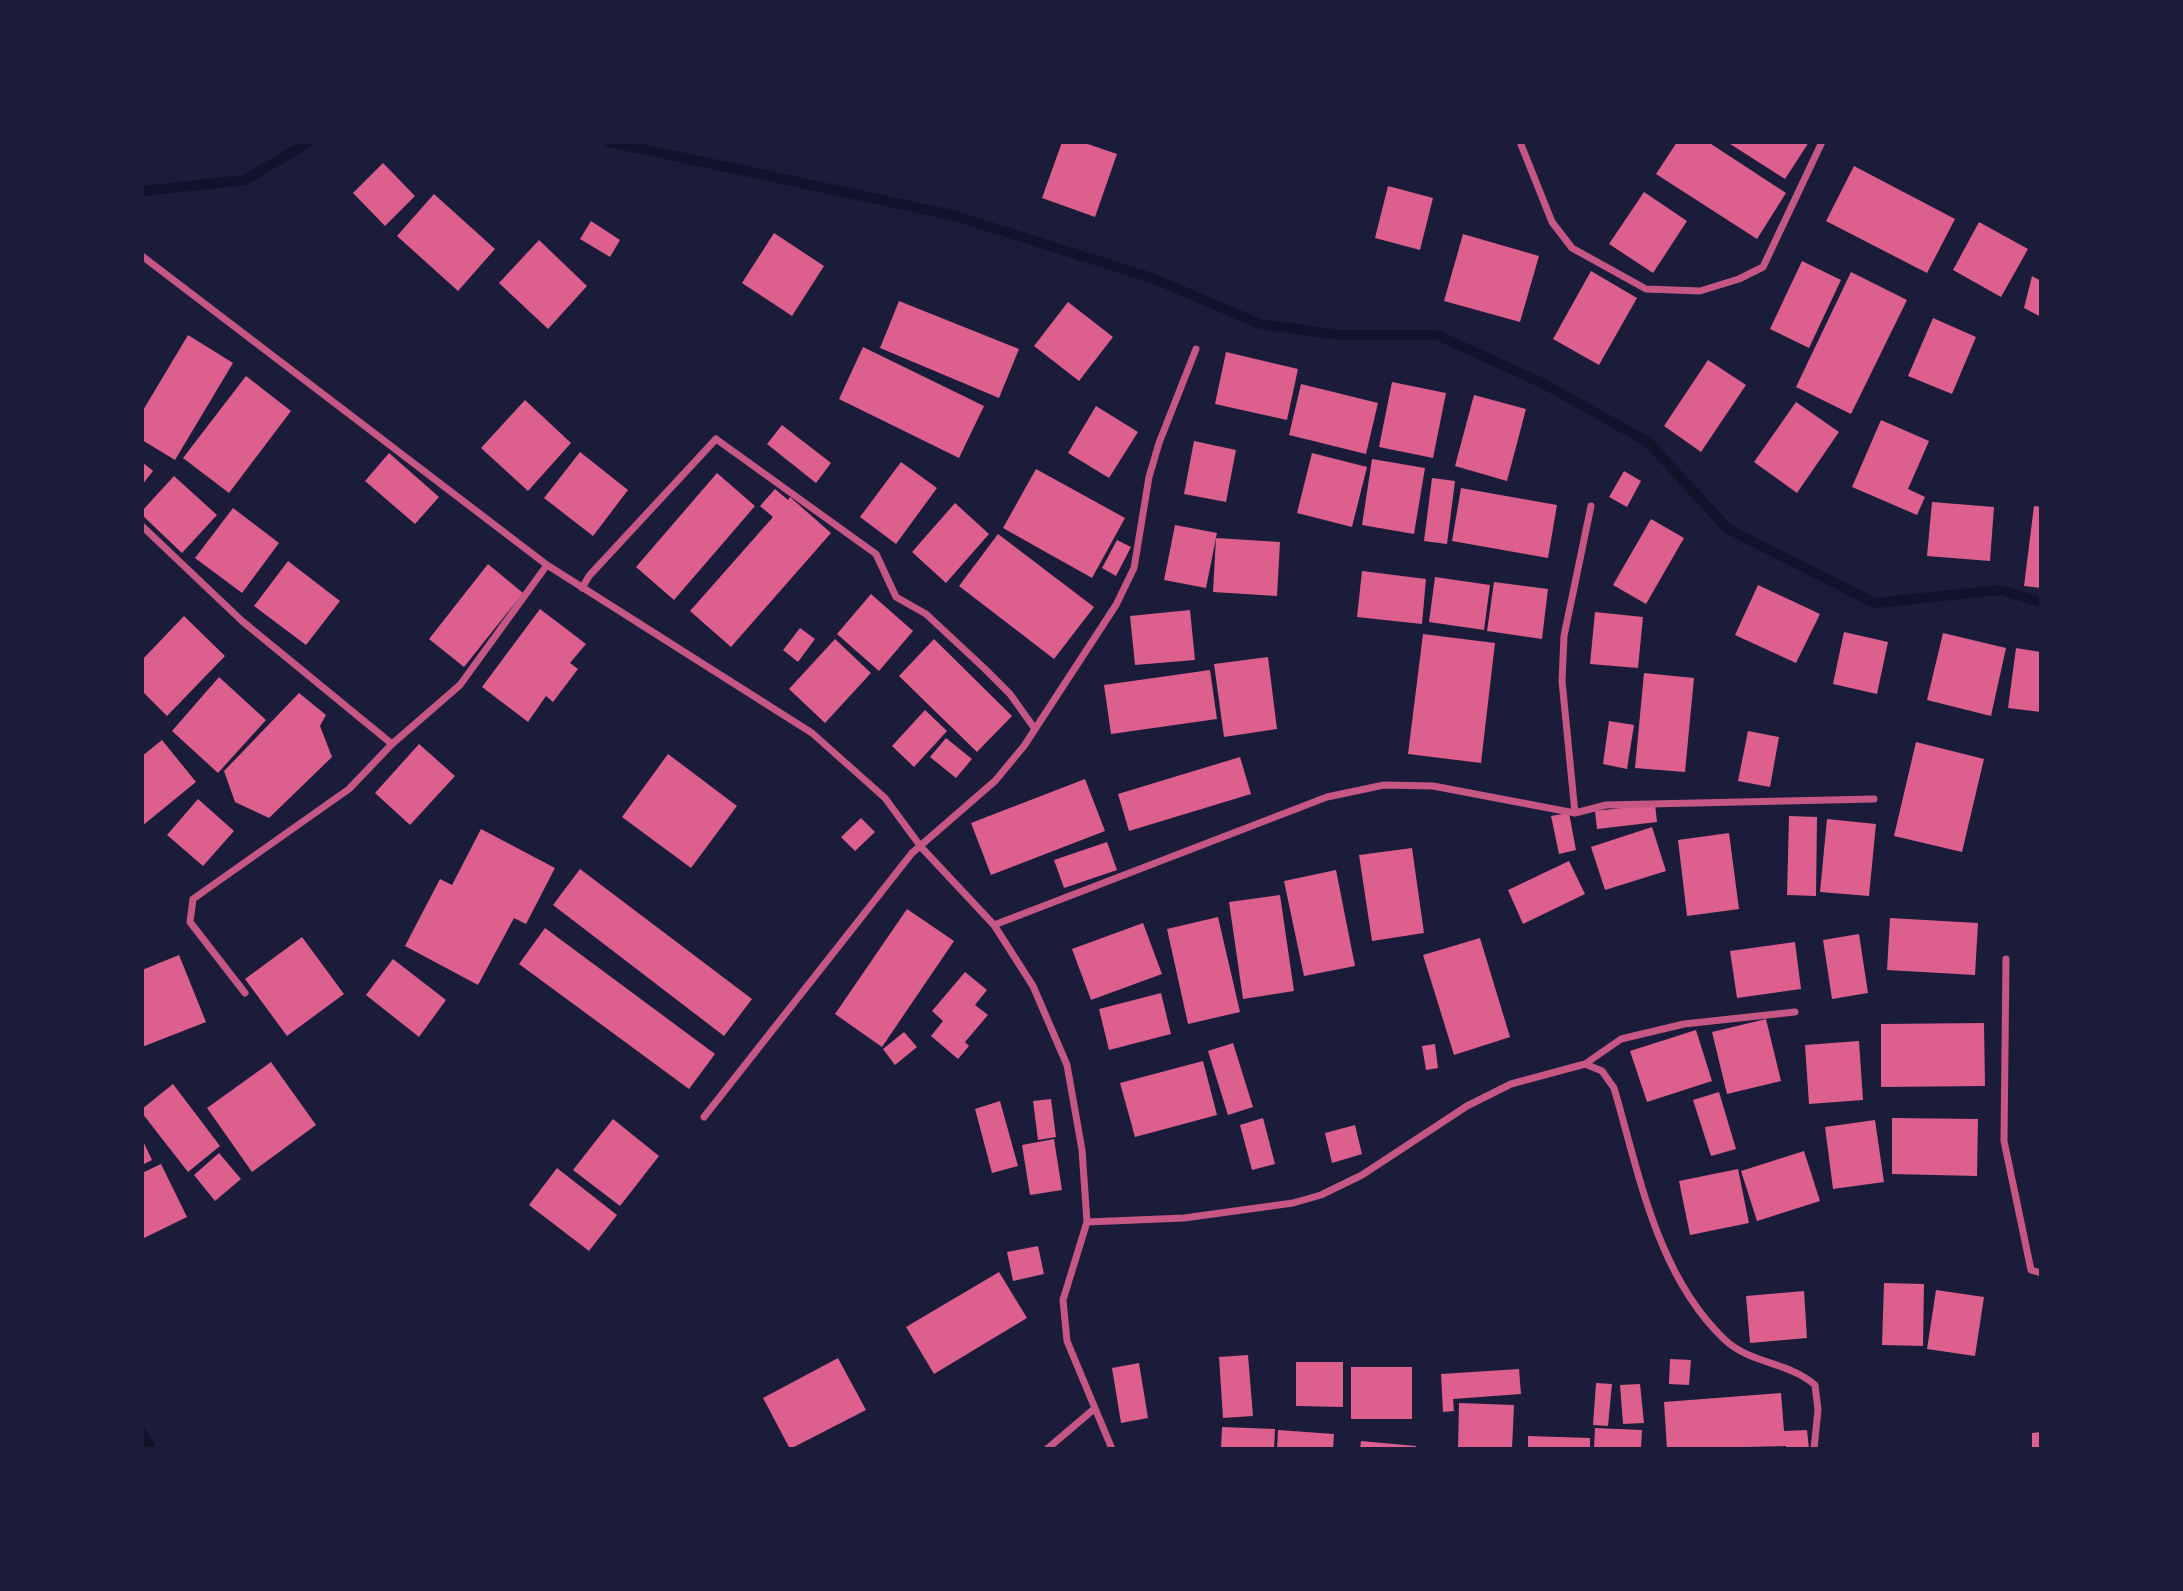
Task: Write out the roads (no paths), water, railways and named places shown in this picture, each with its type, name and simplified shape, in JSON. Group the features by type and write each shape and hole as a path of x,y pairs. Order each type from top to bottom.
{"street":[{"path":"1520,142 1552,222 1572,248 1646,289 1700,292 1739,279 1763,267 1822,142"},
{"path":"142,256 547,565 812,733 885,799 921,847 994,925 1033,986 1067,1065 1082,1150 1087,1222 1063,1300 1068,1341 1112,1449"},
{"path":"704,1117 912,853 995,781 1035,729 1116,605 1133,568 1149,477 1159,443 1196,349"},
{"path":"582,588 589,576 716,439 876,554 897,597 926,614 985,669 1010,694 1035,729"},
{"path":"1575,813 1562,681 1564,636 1591,506"},
{"path":"142,526 242,621 392,744"},
{"path":"245,993 190,922 193,900 349,789 392,744 460,685 547,565"},
{"path":"994,925 1326,797 1384,785 1433,786 1575,813 1606,805 1874,799"},
{"path":"2006,959 2004,1141 2031,1270 2041,1273"},
{"path":"1087,1222 1184,1218 1293,1203 1321,1195 1362,1175 1467,1106 1511,1084 1585,1064 1621,1039 1684,1024 1795,1012"},
{"path":"1585,1064 1602,1070 1614,1088 1654,1224 1673,1267 1698,1308 1725,1340 1748,1358 1807,1378 1815,1385 1818,1409 1814,1449"},
{"path":"1046,1449 1094,1409"}],"waterway":[{"path":"142,191 245,180 309,142"},
{"path":"609,142 952,215 1152,278 1260,324 1339,335 1437,335 1544,384 1648,442 1728,529 1875,603 2000,590 2041,602"},
{"path":"142,1433 151,1449"}]}
